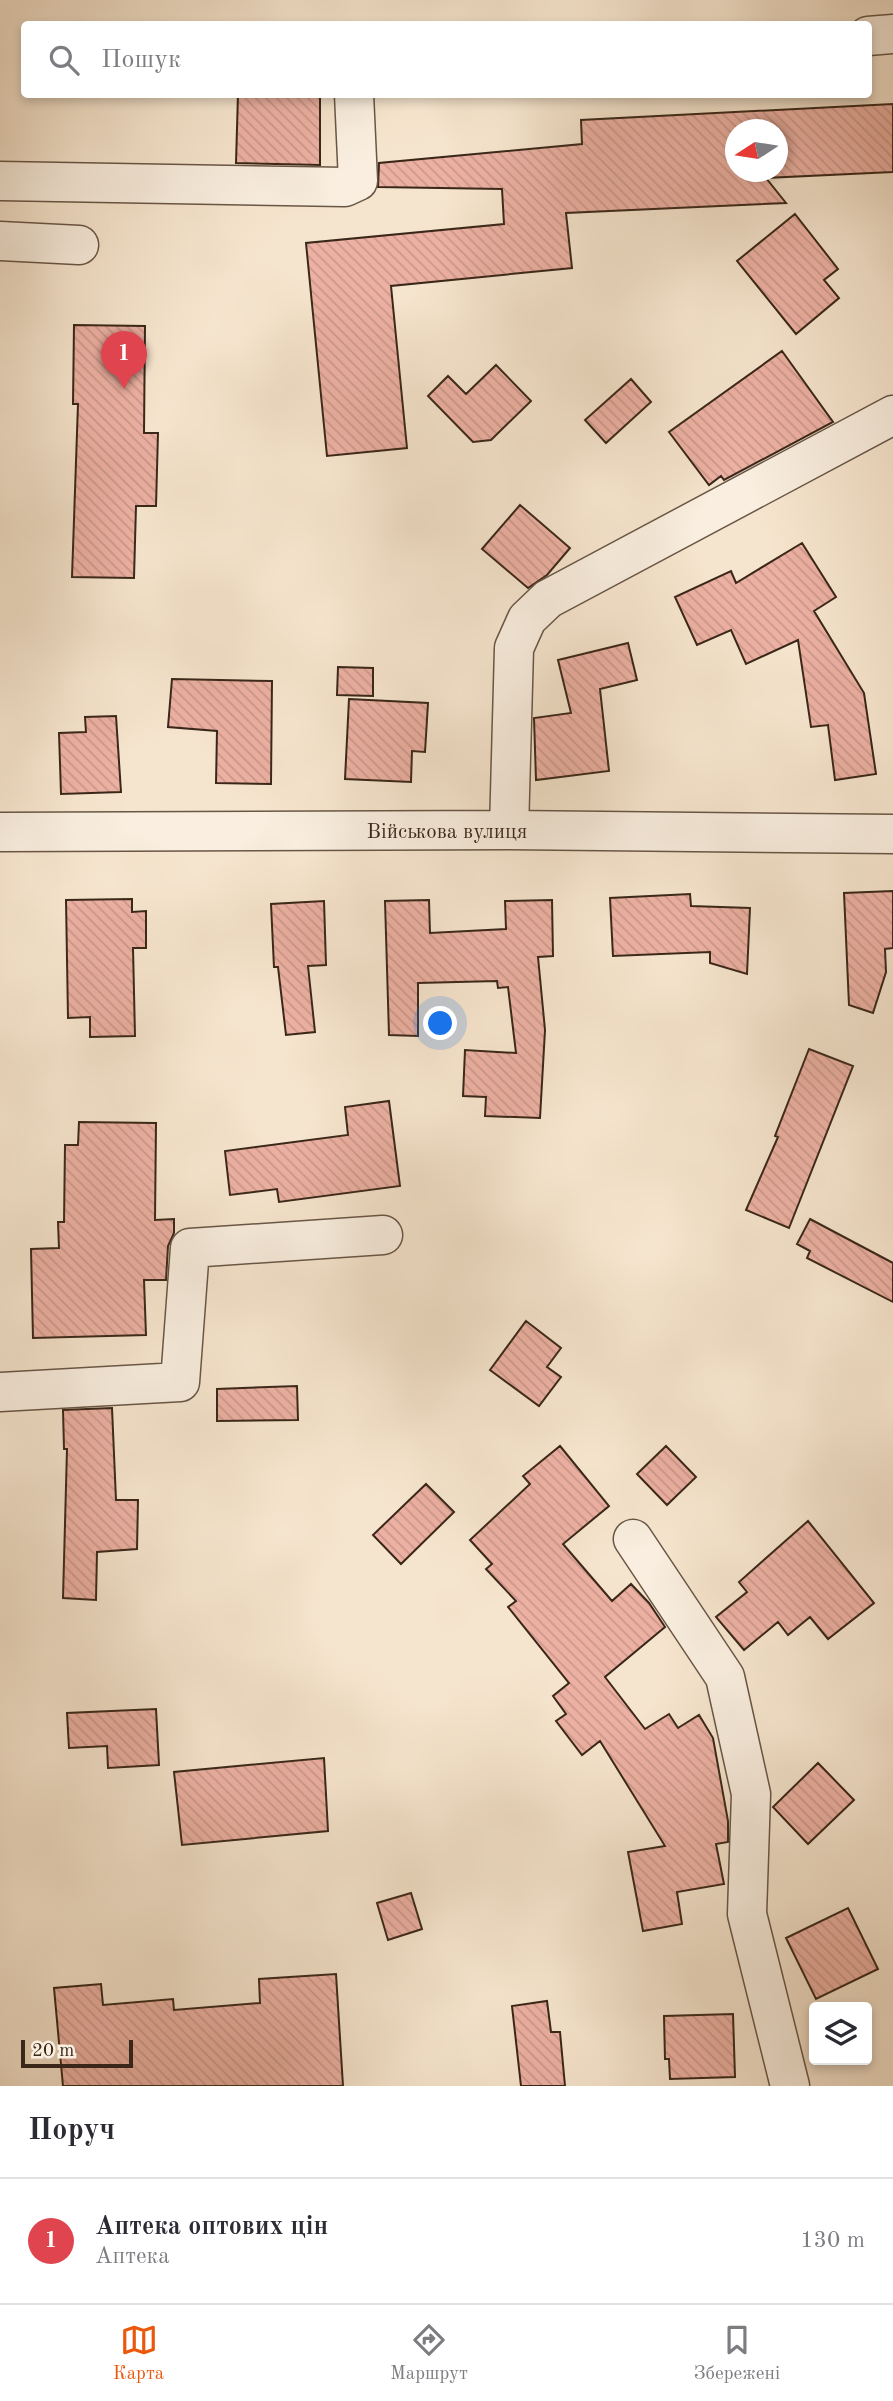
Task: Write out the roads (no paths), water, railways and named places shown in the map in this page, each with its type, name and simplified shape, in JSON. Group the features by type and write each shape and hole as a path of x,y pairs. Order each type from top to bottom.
{"street":[{"path":"872,36 893,34"},
{"path":"0,181 345,187 358,181 354,98"},
{"path":"0,241 79,245"},
{"path":"509,830 514,648 527,619 548,598 893,415"},
{"name":"Військова вулиця","path":"0,832 509,830 893,834"},
{"path":"0,1392 180,1382 190,1248 383,1235"},
{"path":"634,1539 725,1677 751,1794 747,1914 790,2086"}],"place":[{"name":"Аптека оптових цін","path":"124,389"}]}
